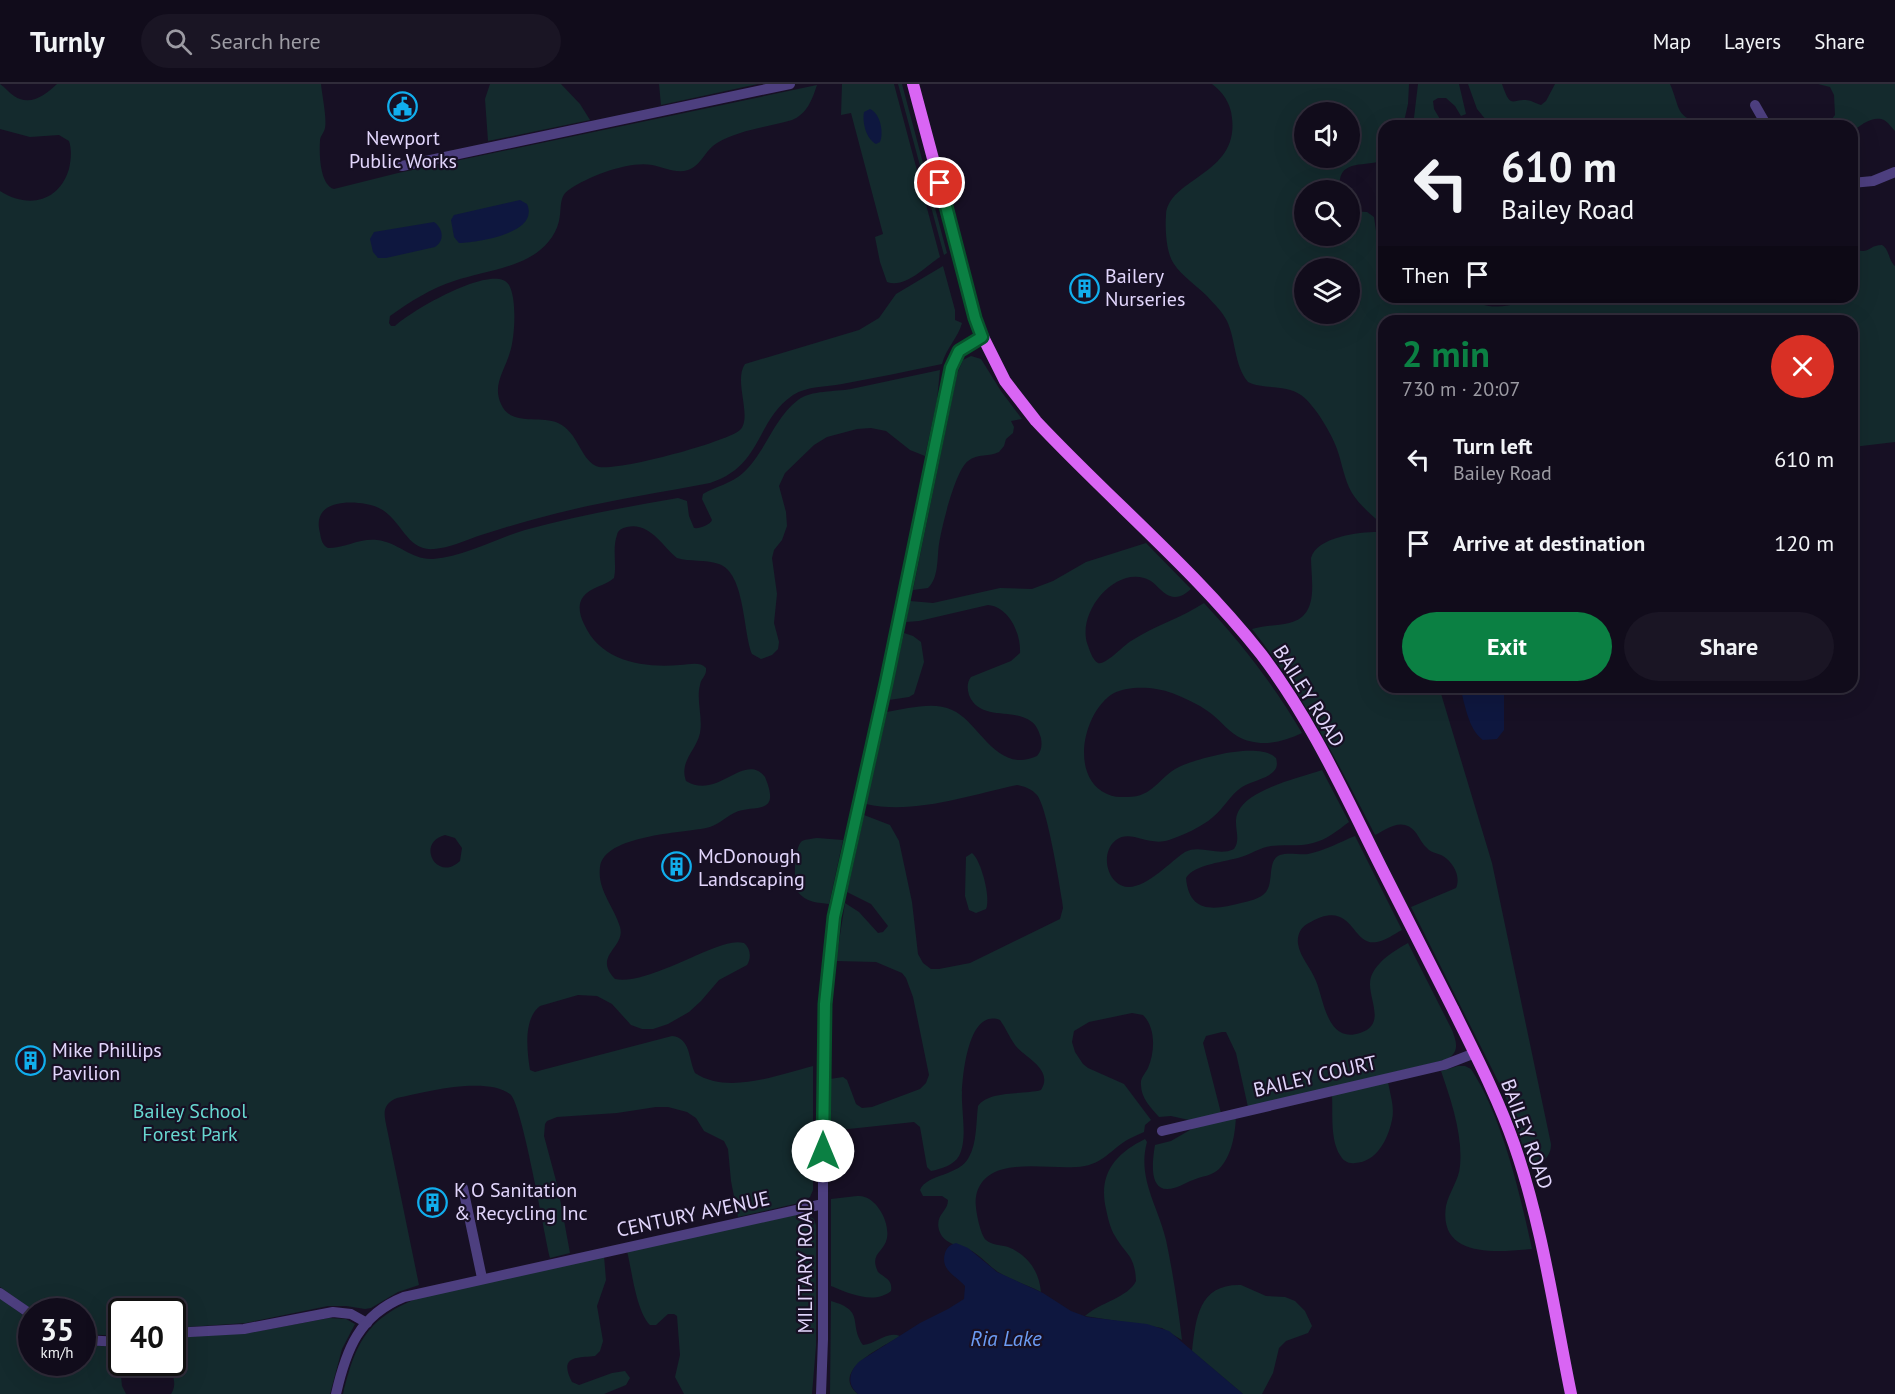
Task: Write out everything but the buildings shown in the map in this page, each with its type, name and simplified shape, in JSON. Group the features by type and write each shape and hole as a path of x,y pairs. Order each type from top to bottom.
{"main road":[{"name":"BAILEY ROAD","path":"913,84 975,318 982,337 1005,381 1030,415 1216,602 1249,639 1279,679 1317,741 1475,1053 1505,1119 1523,1171 1571,1394"}],"street":[{"path":"402,166 790,84"},
{"path":"1755,105 1764,120"},
{"path":"1858,182 1873,181 1895,172"},
{"name":"MILITARY ROAD","path":"821,1394 825,1004 836,911 951,368 959,351 982,337"},
{"name":"BAILEY COURT","path":"1162,1131 1444,1065 1475,1053"},
{"path":"463,1188 482,1278"},
{"name":"CENTURY AVENUE","path":"336,1394 348,1350 367,1323 385,1307 408,1295 823,1204"},
{"path":"0,1293 18,1305"},
{"path":"186,1332 244,1329 333,1311 351,1314 367,1323"}],"green space":[{"name":"Bailey School Forest Park","path":"0,84 14,96 31,100 42,96 57,84 321,84 325,124 320,139 320,161 326,182 334,189 398,173 817,85 802,114 792,120 744,132 717,143 693,168 679,171 652,165 632,165 598,175 578,184 564,195 557,227 551,238 538,252 510,266 437,287 390,316 389,323 395,326 417,310 452,291 487,279 501,279 509,285 512,291 514,328 512,345 500,378 498,390 501,404 511,416 551,421 565,427 590,462 596,466 606,467 668,456 714,442 740,430 745,417 741,380 745,364 859,330 879,318 896,294 943,266 955,310 955,320 962,323 942,364 798,392 771,417 750,455 740,466 710,483 557,513 499,529 451,546 434,549 423,548 415,544 387,514 378,507 366,504 348,503 331,506 321,515 319,523 322,542 328,548 365,540 377,540 385,541 425,559 456,555 544,525 678,498 687,501 689,516 694,528 701,527 712,520 702,499 703,494 734,480 743,473 758,455 782,416 798,400 816,393 851,389 940,370 937,400 925,456 910,450 886,431 871,428 857,429 827,437 814,445 785,473 779,486 787,526 772,558 777,594 774,623 779,642 778,649 772,655 761,659 752,654 738,590 728,570 713,562 677,558 649,531 635,526 622,529 617,535 614,578 590,591 580,603 581,618 591,637 612,654 638,663 666,666 697,664 706,668 699,691 700,733 686,762 684,774 686,781 698,786 709,785 748,769 757,771 765,777 770,799 763,807 741,810 710,827 646,837 629,842 615,848 605,856 600,867 603,891 617,919 621,934 607,964 615,979 638,978 733,943 744,943 748,947 750,956 747,965 719,980 689,1012 668,1024 653,1029 642,1029 631,1025 612,1004 597,996 578,995 540,1006 531,1019 529,1027 527,1045 530,1070 535,1072 672,1036 686,1045 695,1073 722,1082 753,1081 813,1066 813,1190 810,1197 803,1202 738,1217 728,1149 724,1141 704,1131 696,1118 687,1112 668,1107 656,1107 617,1113 557,1117 547,1121 544,1136 558,1188 570,1253 550,1258 526,1143 515,1103 510,1094 486,1086 455,1087 397,1098 386,1107 386,1124 419,1285 398,1292 371,1308 328,1306 246,1323 186,1327 186,1298 108,1298 108,1335 96,1335 96,1298 18,1300 0,1287 0,191 11,197 32,201 50,195 64,180 69,169 71,155 69,141 59,135 30,137 0,129","holes":["445,835 455,838 462,848 460,861 452,867 437,865 430,853 431,846 436,839"]},
{"path":"490,84 561,84 580,104 590,120 488,141 485,99"},
{"path":"659,84 758,84 661,105"},
{"path":"842,84 894,84 940,257 908,280 887,282 880,262 875,237 883,234 851,113 841,115"},
{"path":"898,84 902,84 947,253 944,255"},
{"path":"1212,84 1409,84 1404,120 1378,120 1378,162 1360,165 1360,102 1294,102 1294,168 1347,168 1340,180 1294,180 1294,246 1360,246 1360,212 1367,212 1374,217 1378,240 1378,303 1478,303 1506,306 1518,303 1858,303 1858,250 1863,251 1882,245 1895,266 1895,442 1858,446 1858,315 1378,315 1378,521 1352,493 1335,443 1311,405 1301,395 1289,389 1248,382 1240,368 1225,317 1207,296 1181,273 1171,259 1166,227 1166,215 1170,203 1178,192 1215,164 1225,152 1231,137 1232,118 1226,99"},
{"path":"1418,84 1459,84 1466,114 1461,116 1446,98 1438,98 1433,101 1434,109 1440,120 1414,120"},
{"path":"1468,84 1502,84 1511,101 1525,100 1541,105 1546,101 1555,84 1670,84 1680,111 1692,120 1486,120 1477,109"},
{"path":"1818,84 1895,84 1895,131 1880,119 1858,127 1858,120 1831,120 1835,115 1834,95 1830,87"},
{"path":"971,356 981,359 1022,419 1011,421 1014,427 1013,433 1006,439 999,452 976,457 963,467 946,512 932,584 928,588 913,590 957,374 963,360"},
{"path":"1378,532 1378,693 1441,693 1492,863 1551,1144 1548,1156 1531,1169 1505,1095 1411,907 1456,888 1458,879 1456,870 1447,859 1429,850 1409,827 1401,824 1389,827 1375,835 1303,703 1252,629 1289,623 1306,613 1312,596 1311,558 1315,551 1321,545 1339,537"},
{"path":"1146,543 1191,589 1184,595 1170,596 1144,578 1132,577 1110,586 1100,595 1088,618 1087,643 1094,659 1098,663 1105,661 1128,643 1204,603 1257,665 1302,733 1278,742 1253,742 1237,736 1200,706 1172,693 1143,688 1120,690 1114,693 1094,714 1088,728 1084,759 1088,774 1095,786 1109,795 1125,797 1143,794 1179,767 1200,759 1229,753 1257,751 1268,753 1276,758 1277,764 1271,774 1238,790 1213,817 1192,830 1161,842 1128,836 1116,840 1107,855 1107,866 1112,877 1123,886 1132,887 1152,878 1185,852 1197,849 1222,852 1234,849 1237,840 1236,817 1244,804 1275,785 1322,770 1349,822 1318,842 1267,847 1196,870 1186,878 1188,890 1198,904 1205,907 1222,907 1254,899 1266,892 1270,883 1273,861 1280,855 1314,853 1355,836 1402,930 1377,942 1368,941 1343,918 1334,915 1322,917 1302,928 1298,938 1299,949 1316,981 1329,1018 1340,1032 1349,1035 1369,1029 1375,1016 1371,977 1382,961 1408,943 1452,1030 1456,1047 1453,1054 1445,1060 1248,1107 1236,1053 1226,1032 1206,1036 1203,1043 1221,1113 1189,1120 1171,1116 1159,1117 1141,1090 1141,1080 1148,1068 1153,1048 1152,1033 1143,1015 1132,1013 1089,1022 1074,1031 1072,1042 1075,1052 1088,1068 1124,1084 1151,1120 1145,1125 1144,1132 1127,1140 1104,1158 1092,1164 1006,1169 987,1177 978,1188 977,1213 984,1237 991,1243 1015,1250 1027,1259 1038,1277 1041,1292 1003,1275 972,1251 945,1239 938,1225 948,1200 942,1196 923,1196 920,1190 929,1181 965,1163 972,1151 975,1139 978,1106 983,1101 998,1095 1041,1090 1044,1076 1041,1070 1015,1045 1000,1020 990,1019 981,1023 975,1032 966,1057 962,1099 964,1133 962,1149 954,1162 939,1169 931,1171 927,1167 920,1127 914,1122 830,1131 830,1079 843,1077 847,1080 856,1104 862,1108 872,1107 920,1089 926,1083 929,1075 913,997 902,973 876,962 836,961 845,903 859,912 878,933 883,932 888,926 871,904 847,892 864,815 890,825 899,841 912,902 918,954 923,963 931,969 970,963 1060,919 1063,908 1049,828 1041,802 1030,789 1017,785 942,802 903,807 866,804 887,712 928,706 945,707 962,716 999,753 1023,760 1037,756 1040,752 1041,738 1037,727 1032,722 1016,715 981,708 969,695 968,685 971,677 1011,661 1020,653 1016,630 1008,616 988,605 906,622 910,601 933,603 1000,588 1032,589 1053,581 1086,562"},
{"path":"904,633 921,642 924,662 914,694 889,700"},
{"path":"817,838 843,840 829,904 808,900 796,888 795,866 799,845 804,840"},
{"path":"972,853 982,871 987,897 986,909 976,913 969,910 965,896 966,857"},
{"path":"1458,1066 1471,1069 1492,1109 1516,1180 1532,1249 1488,1251 1461,1244 1451,1236 1446,1223 1446,1206 1459,1171 1460,1142 1441,1071"},
{"path":"1388,1082 1393,1115 1384,1142 1370,1159 1355,1163 1346,1162 1340,1155 1335,1141 1332,1095"},
{"path":"1236,1117 1230,1151 1219,1169 1210,1175 1174,1188 1161,1188 1157,1184 1153,1171 1155,1145 1171,1141 1195,1127"},
{"path":"1145,1139 1147,1142 1145,1168 1147,1180 1166,1240 1182,1340 1162,1328 1085,1316 1120,1296 1136,1281 1132,1260 1110,1226 1104,1185 1111,1166 1117,1159 1125,1151"},
{"path":"857,1196 870,1199 880,1210 886,1224 887,1238 875,1261 878,1272 890,1282 891,1291 877,1297 861,1296 831,1286 831,1199"},
{"path":"804,1213 814,1219 816,1225 816,1346 812,1394 684,1394 675,1377 680,1355 677,1316 668,1314 656,1325 650,1325 645,1319 635,1290 627,1251"},
{"path":"604,1256 606,1280 597,1306 603,1341 600,1351 595,1356 577,1358 569,1362 568,1373 572,1382 579,1385 612,1373 625,1371 630,1378 626,1385 604,1394 343,1394 353,1359 367,1333 388,1313 403,1305 421,1297"},
{"path":"1241,1285 1266,1296 1285,1297 1295,1301 1305,1311 1312,1326 1308,1333 1286,1341 1279,1348 1273,1373 1262,1394 1243,1394 1192,1351 1198,1315 1208,1296 1227,1286"},
{"path":"0,1298 18,1311 18,1376 96,1376 96,1346 108,1346 108,1376 121,1376 126,1394 0,1394"},
{"path":"831,1301 849,1309 853,1314 863,1345 890,1335 900,1336 872,1353 854,1368 850,1376 851,1385 858,1394 830,1394"},
{"path":"329,1318 346,1319 355,1324 342,1349 330,1394 171,1394 173,1376 186,1376 186,1336 248,1333"}],"water":[{"path":"870,109 879,119 881,128 880,142 876,144 867,134 864,125 864,112"},
{"path":"520,200 527,204 529,214 525,222 516,229 493,238 468,242 459,243 454,237 451,220 454,215"},
{"path":"434,222 442,234 435,247 386,258 378,258 373,252 370,239 374,232"},
{"path":"1462,693 1504,693 1504,730 1497,739 1483,740 1474,729"},
{"name":"Ria Lake","path":"956,1243 968,1248 997,1272 1043,1293 1071,1311 1087,1317 1147,1324 1169,1331 1243,1394 858,1394 850,1378 853,1369 860,1361 920,1323 964,1299 965,1286 950,1272 944,1259 950,1245"}],"place":[{"name":"Newport Public Works","path":"403,107"},
{"name":"Bailery Nurseries","path":"1084,288"},
{"name":"McDonough Landscaping","path":"677,867"},
{"name":"Mike Phillips Pavilion","path":"31,1061"},
{"name":"K O Sanitation & Recycling Inc","path":"433,1202"}],"route":[{"path":"823,1151 825,1004 830,944 839,892 886,683 951,368 959,351 982,337 940,183"}]}
